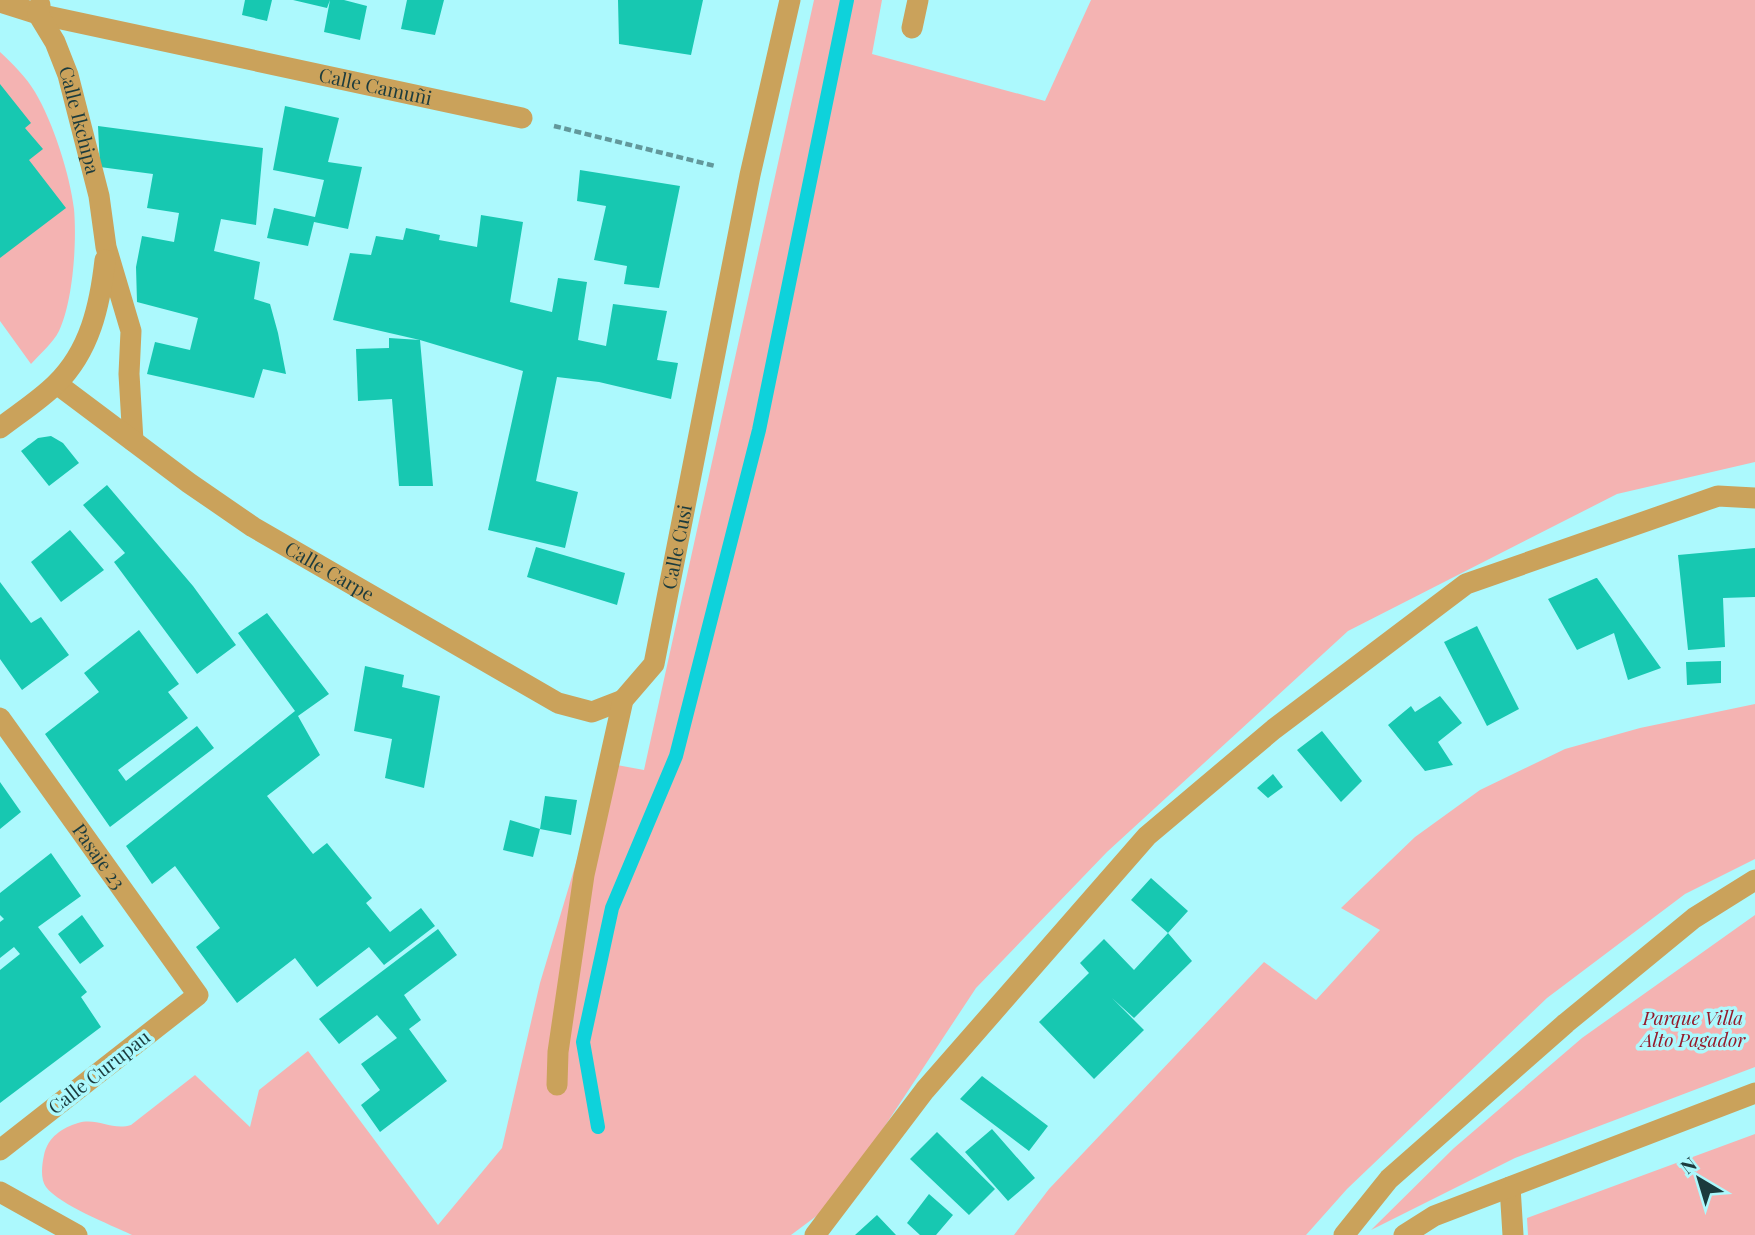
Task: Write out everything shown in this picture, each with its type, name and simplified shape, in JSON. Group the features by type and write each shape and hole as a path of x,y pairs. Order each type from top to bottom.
{"street":[{"name":"Calle Cusi","path":"557,1085 558,1052 584,875 623,700 654,664 750,175 790,0"},
{"path":"912,28 918,0"},
{"name":"Calle Camuñi","path":"0,2 40,7 522,118"},
{"name":"Calle Ikchipa","path":"40,7 68,75 99,196 106,247 131,331 129,374 133,442"},
{"name":"Calle Ikchipa","path":"0,428 57,384 87,343 101,297 106,247"},
{"name":"Calle Carpe","path":"57,384 253,527 558,703 592,712 623,700"},
{"path":"815,1235 925,1090 1147,836 1274,729 1466,584 1718,496 1755,498"},
{"name":"Pasaje 23","path":"0,718 198,995"},
{"path":"1344,1235 1390,1179 1566,1023 1694,918 1755,880"},
{"name":"Calle Curupau","path":"0,1150 198,995"},
{"path":"1404,1235 1434,1216 1755,1093"},
{"path":"1510,1187 1513,1235"},
{"path":"0,1192 77,1235"}],"path":[{"path":"522,118 750,175"}],"green space":[{"path":"814,0 882,0 872,54 1045,101 1091,0 1755,0 1755,462 1617,494 1348,631 1107,852 976,988 834,1203 791,1235 132,1235 62,1201 46,1187 42,1171 46,1149 52,1138 61,1131 85,1122 131,1125 195,1075 250,1127 259,1090 308,1051 438,1225 502,1148 540,983 606,763 644,770"},
{"path":"0,52 28,81 42,104 60,149 74,209 73,272 64,319 53,340 31,364 0,321"},
{"path":"1755,704 1755,859 1685,894 1547,998 1347,1189 1306,1235 1014,1235 1049,1189 1264,962 1316,1000 1380,930 1341,908 1415,837 1480,790 1565,749 1640,728"},
{"name":"Parque Villa Alto Pagador","path":"1755,915 1755,1067 1515,1158 1371,1230 1454,1148 1582,1038"},
{"path":"1755,1134 1755,1235 1528,1235 1527,1218"}],"building":[{"path":"245,0 272,0 267,21 242,15"},
{"path":"293,0 330,0 327,8"},
{"path":"330,0 344,0 367,6 360,40 324,32"},
{"path":"407,0 444,0 435,35 401,29"},
{"path":"618,0 703,0 691,55 619,44"},
{"path":"0,84 31,123 25,128 43,149 29,160 66,208 0,258"},
{"path":"285,106 339,118 328,162 362,167 348,229 314,222 308,246 267,238 274,208 315,217 324,180 273,170"},
{"path":"98,126 263,148 256,225 221,219 214,251 260,262 254,299 270,304 286,374 263,369 254,398 147,374 155,342 190,350 198,318 137,302 136,267 142,236 174,242 179,213 147,208 153,174 100,167"},
{"path":"580,170 680,186 659,288 624,284 627,266 594,260 606,206 577,201"},
{"path":"481,215 523,222 510,302 552,312 558,278 587,282 578,340 606,346 613,304 667,311 657,360 678,363 671,399 599,382 557,377 536,481 578,492 565,548 488,530 523,371 420,340 333,320 350,253 371,255 376,236 403,240 406,228 440,235 439,240 477,247"},
{"path":"389,338 420,340 433,486 399,486 392,399 358,401 356,349 389,348"},
{"path":"51,436 63,443 79,463 49,486 21,451 38,438"},
{"path":"107,485 193,586 236,645 197,674 114,562 125,553 83,505"},
{"path":"70,530 104,570 61,602 31,562"},
{"path":"536,547 625,573 617,605 527,577"},
{"path":"1755,548 1755,597 1723,598 1725,647 1688,650 1678,555"},
{"path":"1597,578 1661,668 1628,680 1614,633 1577,650 1548,599"},
{"path":"0,582 31,623 41,617 69,655 22,690 0,659"},
{"path":"267,613 329,694 298,716 320,755 267,796 313,854 327,843 372,898 366,903 390,932 421,908 435,926 384,965 369,947 317,987 295,958 237,1003 196,947 220,928 175,866 152,884 126,846 295,711 238,633"},
{"path":"1477,626 1519,709 1487,726 1444,642"},
{"path":"139,630 179,684 168,692 188,718 118,770 126,781 197,726 214,748 110,827 45,734 99,692 84,673"},
{"path":"1721,661 1721,683 1687,685 1686,662"},
{"path":"365,666 404,675 402,687 440,696 424,788 385,778 392,739 354,731"},
{"path":"1440,696 1462,723 1438,742 1453,765 1425,771 1388,725 1411,706 1415,712"},
{"path":"1322,731 1362,781 1341,802 1297,750"},
{"path":"1273,774 1283,787 1268,798 1257,788"},
{"path":"0,782 21,812 0,829"},
{"path":"545,796 577,800 571,835 540,829"},
{"path":"510,820 540,829 533,857 503,850"},
{"path":"51,853 81,896 38,927 87,992 81,997 101,1027 0,1103 0,970 20,954 14,947 0,958 0,922 4,919 0,915 0,893"},
{"path":"1151,878 1188,911 1168,933 1131,900"},
{"path":"82,915 104,946 80,964 58,934"},
{"path":"438,929 457,955 404,995 421,1020 409,1029 447,1081 380,1132 361,1105 380,1090 361,1064 397,1038 377,1015 339,1044 319,1019"},
{"path":"1168,933 1192,961 1134,1018 1112,998 1144,1030 1094,1079 1039,1022 1089,973 1080,963 1104,939 1134,970"},
{"path":"982,1076 1048,1126 1029,1151 960,1099"},
{"path":"992,1129 1035,1178 1008,1201 965,1152"},
{"path":"937,1132 995,1189 969,1215 910,1159"},
{"path":"929,1194 953,1215 936,1235 920,1235 907,1223"},
{"path":"877,1215 896,1235 855,1235"}],"waterway":[{"path":"598,1127 583,1042 612,908 676,756 759,430 847,0"}]}
